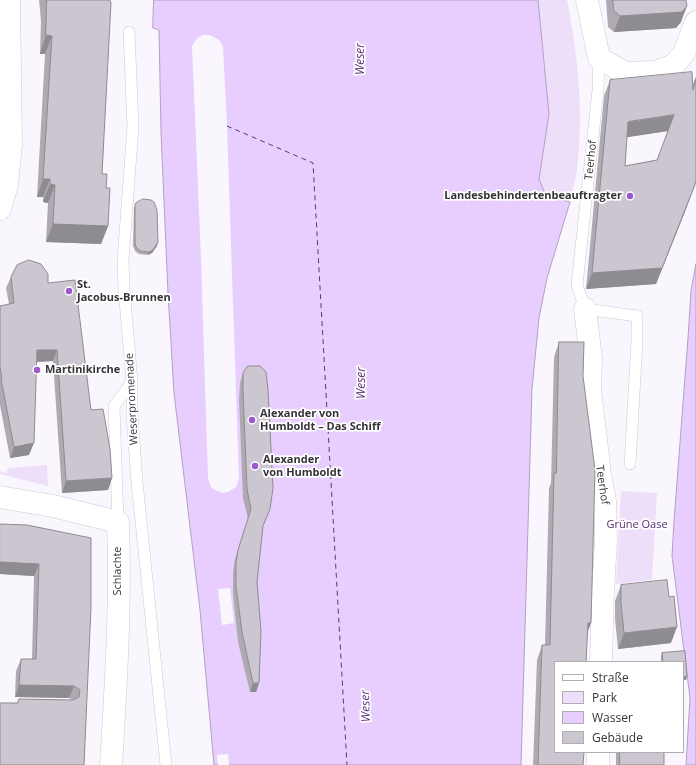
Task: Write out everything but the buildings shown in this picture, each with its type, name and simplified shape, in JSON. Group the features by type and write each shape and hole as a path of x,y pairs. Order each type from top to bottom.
{"street":[{"path":"0,209 7,186 11,144 10,0"},
{"path":"587,0 599,58 625,73 656,72 674,65 684,53 696,22"},
{"name":"Teerhof","path":"585,309 591,358 590,390 600,474 605,501 606,540 601,661"},
{"path":"0,497 53,506 118,522"},
{"name":"Schlachte","path":"111,765 119,587 118,522"},
{"path":"598,753 598,765"}],"lane":[{"name":"Weserpromenade","path":"129,32 133,127 123,260 124,289 132,382 132,415 137,482 166,765"},
{"name":"Teerhof","path":"585,309 577,285 598,90 599,58"},
{"path":"585,309 637,316 630,464"},
{"name":"Schlachte","path":"118,522 114,406 132,382"}],"green space":[{"path":"538,0 567,0 571,21 579,84 580,127 576,173 570,202 546,196 539,179 549,114"},
{"path":"47,465 48,486 0,474 0,471 6,473 8,468"},
{"name":"Grüne Oase","path":"621,491 657,493 652,580 616,584"}],"water":[{"name":"Weser","path":"154,0 538,0 549,114 539,179 546,196 570,202 547,278 539,318 532,389 521,765 214,765 200,610 174,393 161,133 159,30 153,28"},
{"path":"696,264 696,765 686,765 690,698 672,556 691,291"}],"pier":[{"path":"203,35 210,35 219,40 223,46 227,126 239,479 236,487 223,493 211,487 208,479 192,46 197,38"},
{"path":"230,588 234,623 222,625 218,589"},
{"path":"228,754 229,765 218,765 217,755"}],"ferry route":[{"path":"227,126 313,163 347,765"}],"place":[{"name":"Landesbehindertenbeauftragter","path":"630,196"},
{"name":"St. Jacobus-Brunnen","path":"69,291"},
{"name":"Martinikirche","path":"37,370"},
{"name":"Alexander von Humboldt – Das Schiff","path":"252,420"},
{"name":"Alexander von Humboldt","path":"255,466"}]}
